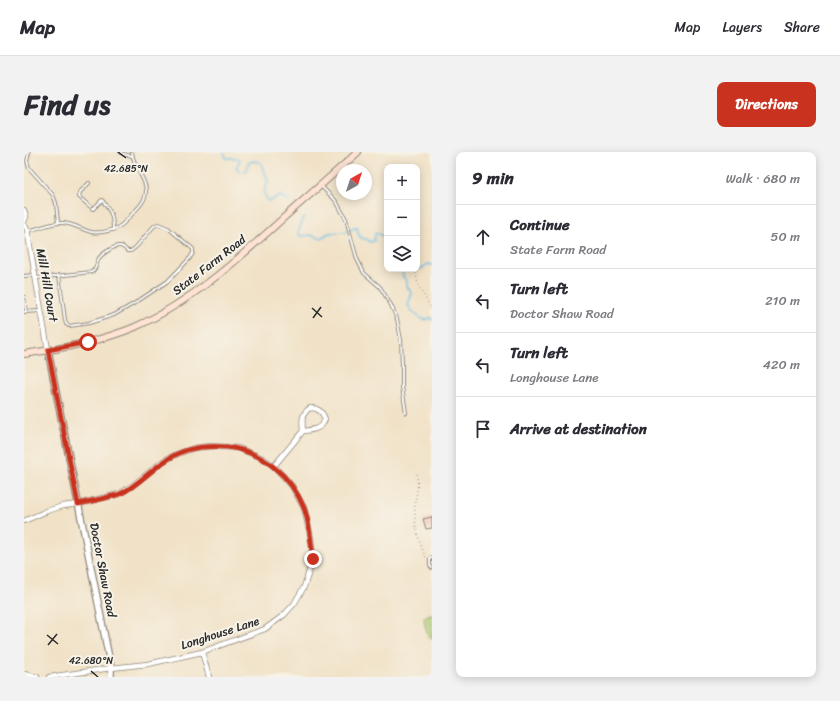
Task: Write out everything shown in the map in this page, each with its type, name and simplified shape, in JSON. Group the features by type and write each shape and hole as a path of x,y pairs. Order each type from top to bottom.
{"main road":[{"name":"State Farm Road","path":"24,354 88,342 119,333 136,327 173,307 203,287 240,257 358,152"}],"street":[{"path":"24,210 26,217 24,222"},
{"name":"Mill Hill Court","path":"24,225 27,229 48,350"},
{"name":"Doctor Shaw Road","path":"48,350 111,668 111,677"},
{"path":"274,466 302,431 302,418 307,410 310,408 316,408 323,414 325,419 322,426 302,431"},
{"name":"Longhouse Lane","path":"24,521 63,506 119,494 132,486 163,461 178,453 211,446 238,448 262,458 274,466 292,486 304,508 311,538 313,559 304,587 294,604 284,615 265,630 202,652 148,664 49,677"},
{"path":"202,652 209,677"},
{"path":"24,674 37,677"}],"lane":[{"path":"29,152 27,161 29,168 52,195 56,203 58,223"},
{"path":"120,152 133,156"},
{"path":"27,231 58,223 64,223 80,227 93,233 113,230 123,225 144,200 146,191 132,152"},
{"path":"89,183 80,192 79,197 93,209 102,200 110,210 113,220 113,230"},
{"path":"321,185 336,202 346,219 357,259 364,272 380,287 391,305 397,319 401,340 402,387 406,413"},
{"path":"24,276 92,272 95,270 99,258 105,252 119,246 131,251 154,226 158,224 168,228 192,249 193,253 168,281 159,288 114,315 88,324 69,326 66,324 64,320 59,275"},
{"path":"24,299 25,312 41,310"},
{"path":"432,557 430,559 430,566 432,568"}],"path":[{"path":"416,272 418,285 432,310"},
{"path":"417,474 415,505 416,528 423,552 430,566"}],"green space":[{"path":"432,615 432,639 429,637 425,627 424,617"}],"building":[{"path":"432,517 432,528 426,529 423,519"}],"waterway":[{"path":"224,152 226,158 237,158 240,160 236,168 242,172 247,170 248,163 254,161 260,162 268,180 264,193 268,201 280,196 289,201"},
{"path":"304,217 298,233 304,236 309,235 321,238 329,233 345,232 357,227 359,236 370,242 374,241 375,233 384,236"},
{"path":"420,268 428,264 432,265"},
{"path":"402,272 403,277 407,281 407,287 412,293 408,305 412,311 423,320 431,318 432,320"}],"route":[{"path":"88,342 48,350 78,504 119,494 132,486 163,461 178,453 194,448 211,446 238,448 262,458 274,466 292,486 304,508 311,538 313,559"}]}
